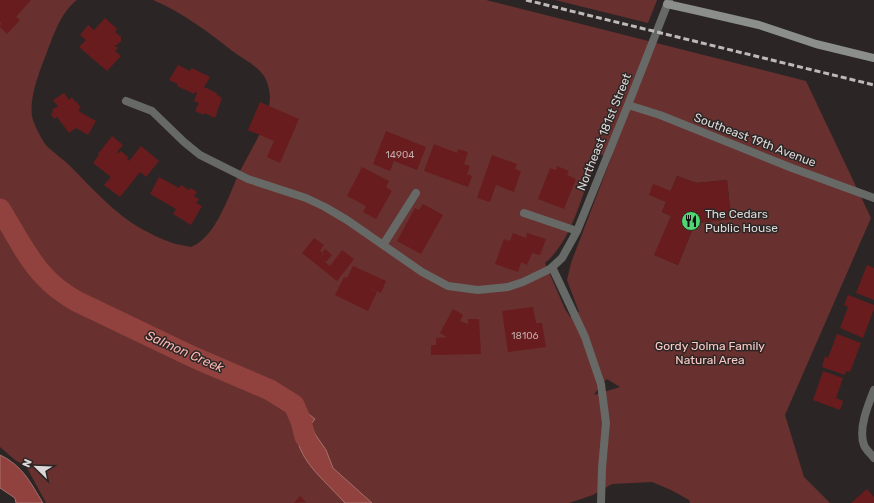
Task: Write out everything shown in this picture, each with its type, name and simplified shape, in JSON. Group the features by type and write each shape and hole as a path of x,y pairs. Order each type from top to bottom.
{"street":[{"path":"668,2 760,26 816,44 874,58"},
{"name":"Northeast 181st Street","path":"126,101 152,111 200,156 248,179 306,198 325,207 347,220 401,258 448,286 463,289 486,290 508,287 537,276 552,267 562,258 576,231 628,105 668,2"},
{"name":"Southeast 19th Avenue","path":"628,105 660,115 792,168 874,198"},
{"path":"383,245 416,193"},
{"path":"524,213 576,231"},
{"path":"552,267 585,337 601,384 606,423 602,468 602,503"},
{"path":"874,390 866,408 862,428 864,445 874,458"}],"green space":[{"name":"Gordy Jolma Family Natural Area","path":"0,0 77,0 62,17 52,38 38,75 31,109 34,123 45,144 121,215 140,228 176,244 191,247 206,236 219,218 261,131 268,110 270,96 265,78 254,66 186,17 153,0 486,0 806,81 871,218 785,415 804,477 830,503 690,503 689,500 671,490 652,482 612,484 593,495 569,503 46,503 26,466 15,460 0,447","holes":["599,154 611,158 571,263 567,280 579,312 570,317 545,263 555,253 571,227","677,176 696,183 727,180 731,219 695,223 678,265 655,255 671,216 662,212","607,379 620,387 594,395 601,384"]},
{"path":"555,0 657,0 648,23"}],"shaded area":[{"path":"296,404 315,419 311,424 315,434 326,450 333,468 372,503 345,503 306,460 300,449 296,436"},
{"path":"0,455 8,459 20,469 30,481 43,503 16,503 15,498 0,488"}],"building":[{"path":"0,0 31,0 16,17 20,20 7,34 0,27"},
{"path":"105,18 117,29 115,32 121,37 121,41 117,45 114,45 118,48 115,51 121,56 107,71 79,47 86,40 80,35 88,25 94,30"},
{"path":"178,65 190,71 192,68 210,77 204,87 217,93 216,94 222,98 215,118 205,113 204,115 195,111 199,103 194,101 197,93 195,92 194,94 177,86 178,84 169,80"},
{"path":"64,93 69,100 72,97 75,102 76,101 81,108 78,110 80,112 96,121 88,135 76,128 69,133 57,117 54,119 51,114 53,112 52,110 58,106 53,100"},
{"path":"260,102 299,119 280,163 267,157 274,141 248,130"},
{"path":"386,131 426,147 417,170 394,161 390,171 373,164"},
{"path":"112,136 123,145 117,152 119,153 121,151 128,157 127,159 129,161 141,146 159,161 146,177 140,172 120,197 104,185 111,177 93,163"},
{"path":"434,144 457,153 458,149 468,152 464,164 470,166 467,174 472,176 468,187 424,171"},
{"path":"492,155 517,164 515,169 521,171 514,192 496,185 490,202 477,198"},
{"path":"557,166 569,171 567,175 576,179 564,209 538,199 550,168 556,170"},
{"path":"362,167 389,181 386,187 392,191 376,219 363,212 366,206 347,196"},
{"name":"The Cedars Public House","path":"677,176 696,183 727,180 731,219 695,223 678,265 654,255 671,216 662,212 666,202 649,195 653,184 671,191"},
{"path":"159,177 179,188 181,185 189,190 191,188 197,192 194,196 199,199 196,203 202,206 191,225 173,214 176,209 150,194"},
{"path":"423,204 443,215 421,254 397,241 415,208 419,210"},
{"path":"513,233 526,238 527,233 546,239 540,255 532,253 527,265 521,262 518,272 495,264 504,239 510,241"},
{"path":"314,238 324,245 320,251 323,253 320,258 324,253 322,252 325,249 332,255 326,262 322,260 330,266 342,250 354,259 337,281 302,253"},
{"path":"867,265 874,268 874,300 856,293"},
{"path":"353,266 386,281 381,293 365,286 377,292 368,311 335,295 344,277 347,278"},
{"path":"848,295 874,305 874,309 863,338 840,328 848,307 844,305"},
{"path":"533,307 536,323 542,323 546,347 508,352 502,311"},
{"path":"453,309 463,315 460,321 468,324 468,319 479,319 481,354 431,355 431,345 436,345 436,338 447,337 440,333"},
{"path":"837,334 861,343 850,372 846,371 845,375 822,367 825,356 828,358"},
{"path":"823,371 843,378 836,398 843,401 840,410 813,400"},
{"path":"867,489 874,497 874,503 851,503"},
{"path":"300,496 306,502 294,503"}],"waterway":[{"name":"Salmon Creek","path":"0,209 20,244 38,269 51,283 67,296 193,357 270,390 294,405 301,421 305,437"}],"railway":[{"path":"526,0 874,85"}],"place":[{"name":"The Cedars Public House","path":"691,221"}]}
